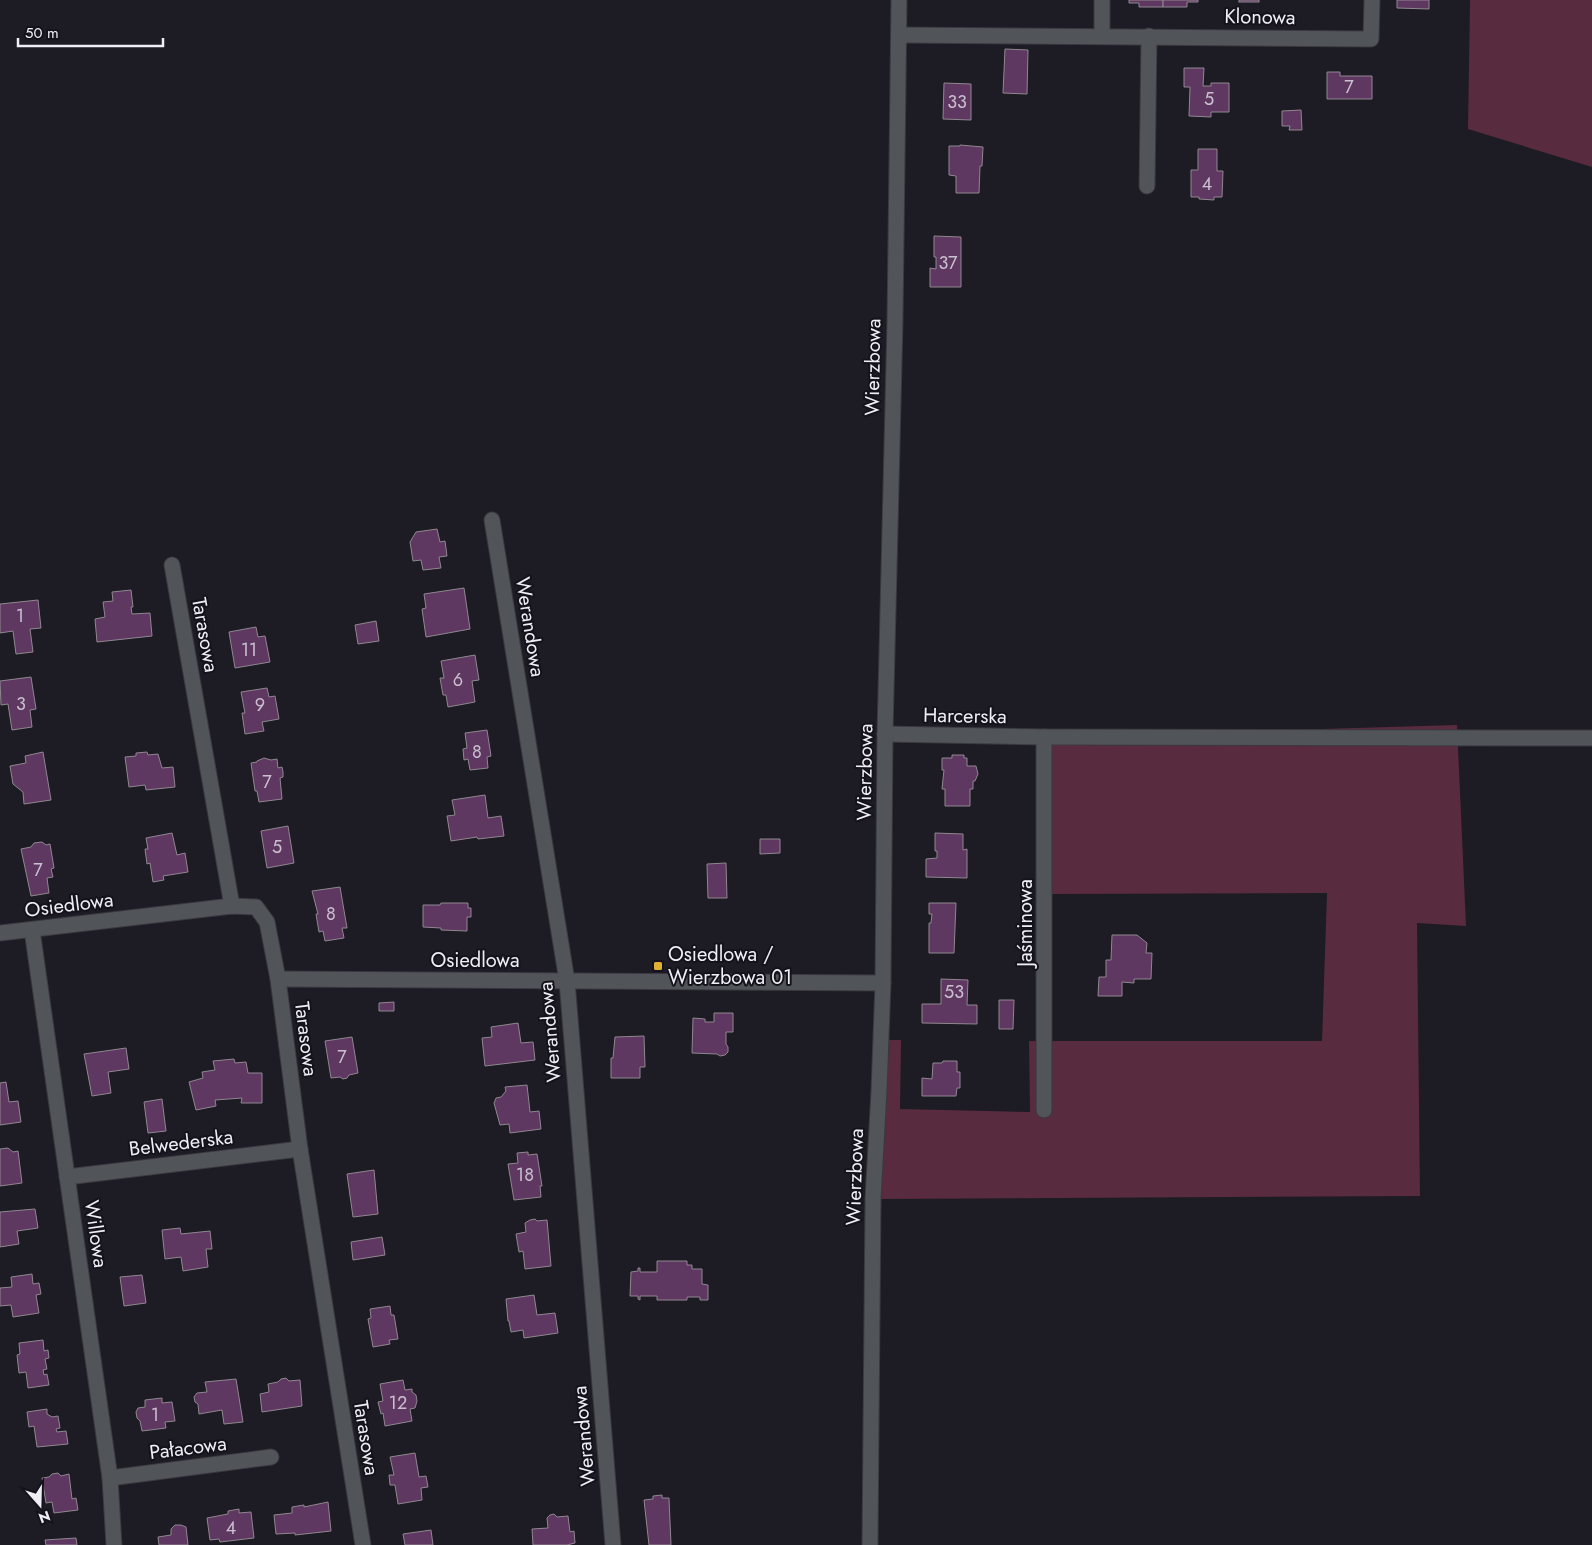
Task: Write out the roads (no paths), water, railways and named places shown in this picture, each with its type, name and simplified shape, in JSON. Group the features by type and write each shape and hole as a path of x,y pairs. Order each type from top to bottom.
{"street":[{"name":"Wierzbowa","path":"870,1545 873,1199 883,982 885,734 899,0"},
{"path":"1102,0 1102,35"},
{"name":"Klonowa","path":"899,35 1371,38 1372,0"},
{"path":"1147,186 1149,36"},
{"name":"Werandowa","path":"492,520 567,981 613,1545"},
{"name":"Tarasowa","path":"172,565 232,906 256,907 267,922 278,979 300,1148 363,1545"},
{"name":"Harcerska","path":"885,734 1044,737 1592,738"},
{"name":"Jaśminowa","path":"1044,737 1044,1110"},
{"name":"Osiedlowa","path":"0,930 32,930 232,906"},
{"name":"Willowa","path":"32,930 110,1478 114,1545"},
{"name":"Osiedlowa","path":"278,979 883,982"},
{"name":"Belwederska","path":"67,1177 300,1148"},
{"name":"Pałacowa","path":"110,1478 271,1457"}],"place":[{"name":"Osiedlowa / Wierzbowa 01","path":"658,966"}]}
